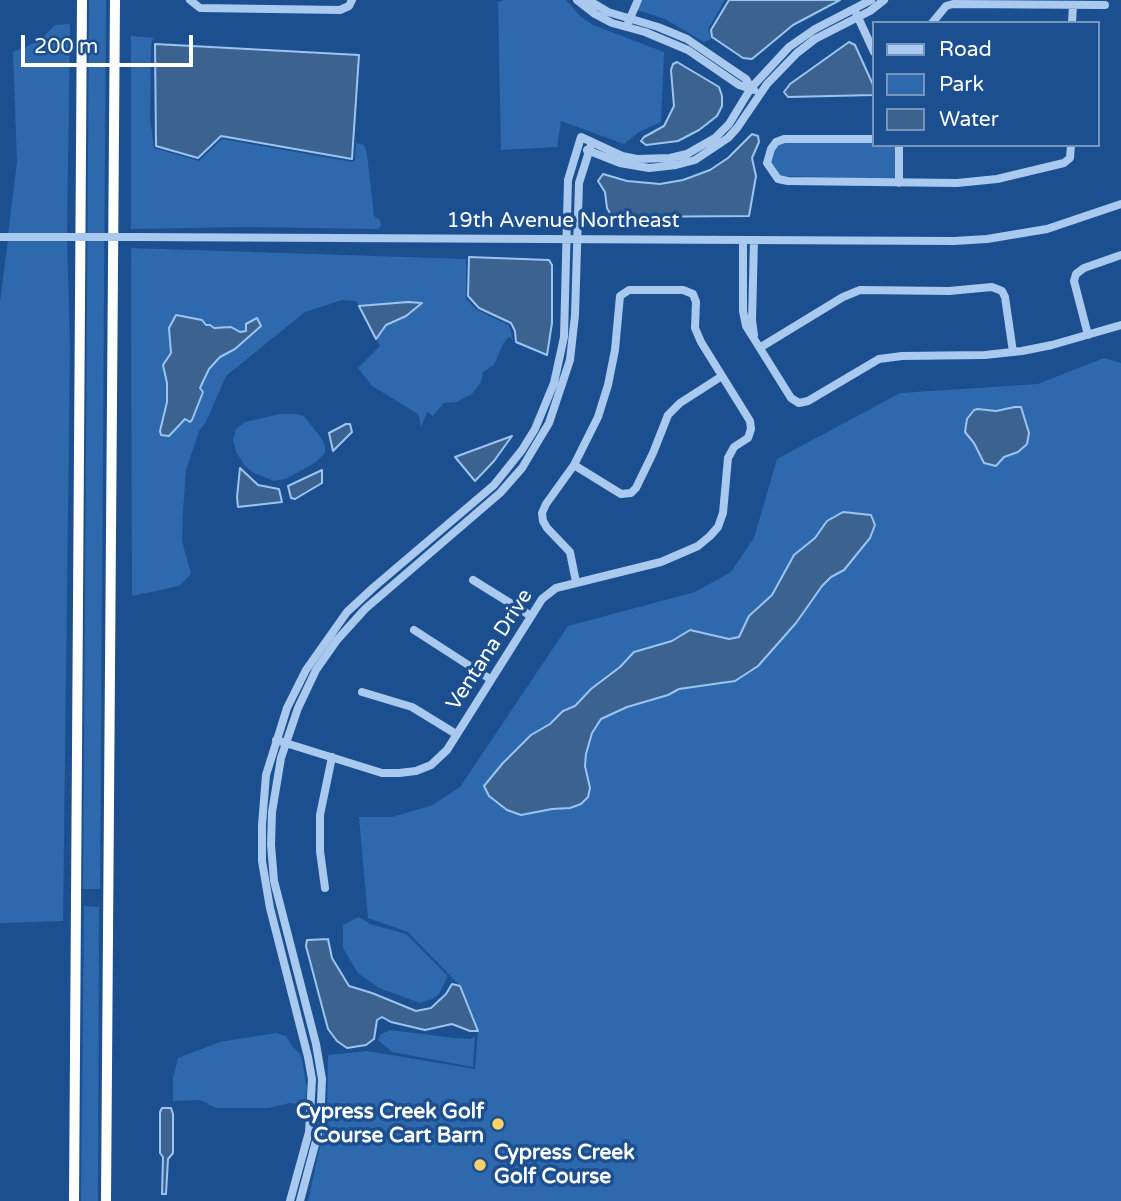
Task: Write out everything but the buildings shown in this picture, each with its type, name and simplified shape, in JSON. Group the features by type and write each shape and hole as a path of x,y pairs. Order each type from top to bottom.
{"highway":[{"path":"74,1201 82,0"},
{"path":"106,1201 115,0"}],"street":[{"path":"190,0 200,8 265,5 340,10 349,6 352,0"},
{"path":"577,0 612,23 628,22 658,27 687,39 746,79 755,91"},
{"path":"588,0 688,50 739,85 755,91"},
{"path":"628,22 638,0"},
{"path":"856,13 871,0"},
{"path":"290,1201 309,1132 312,1079 270,908 262,861 266,775 287,708 306,670 347,611 494,485 535,429 550,394 562,348 568,180 579,142 637,159 670,158 687,154 715,138 729,124 789,47 815,29 884,0"},
{"path":"934,21 946,6 992,2 1105,5"},
{"path":"1072,21 1073,5"},
{"path":"856,13 872,48"},
{"path":"872,139 784,139 776,142 771,149 767,163 778,179 788,181 957,183 996,179 1063,163 1070,158 1072,147"},
{"path":"300,1201 320,1126 322,1079 316,1044 274,881 272,811 285,743 316,670 337,640 365,609 500,493 522,468 538,443 556,407 570,360 575,315 579,183 591,147"},
{"path":"899,183 900,147"},
{"name":"19th Avenue Northeast","path":"0,237 937,241 988,239 1047,229 1121,204"},
{"path":"743,240 744,262 739,270 748,278"},
{"path":"754,240 748,278 754,338 791,398 799,403 808,401 879,359 1013,352 1052,345 1121,325"},
{"path":"1088,335 1074,281 1076,274 1084,268 1121,255"},
{"path":"761,347 860,290 992,287 1002,291 1005,297 1013,352"},
{"path":"574,465 621,494 631,493 653,453 668,415 680,403 722,376 695,328 696,302 693,293 683,290 629,290 620,296 615,350 598,417 574,465 545,504 542,513 542,521 547,528 570,552 576,582"},
{"name":"Ventana Drive","path":"275,740 382,773 399,774 431,765 447,750 542,598 556,588 661,562 698,547 718,527 723,513 728,458 734,447 748,438 751,429 750,421 722,376"},
{"path":"473,580 531,617"},
{"path":"414,630 490,679"},
{"path":"362,692 412,707 456,734"},
{"path":"325,888 320,851 320,815 331,757"}],"green space":[{"path":"89,0 106,0 100,889 83,889"},
{"path":"566,0 581,17 593,25 664,52 661,122 639,132 624,144 561,121 557,147 501,150 498,2"},
{"path":"643,0 725,0 708,29 711,39 704,42 665,19 637,10"},
{"path":"70,24 67,234 8,234 17,162 13,52 39,41 55,25"},
{"path":"131,36 155,38 151,47 150,118 154,148 199,161 222,139 352,162 355,160 356,143 364,145 374,216 380,220 381,225 378,229 131,229"},
{"path":"785,142 872,143 872,147 897,147 896,179 780,176 770,163 778,145"},
{"path":"8,240 67,240 70,346 63,921 0,923 0,302"},
{"path":"131,248 466,259 466,299 477,310 509,325 513,340 509,337 503,344 494,365 483,372 481,382 472,394 457,402 444,403 433,416 427,412 421,427 418,414 372,386 358,368 380,346 376,339 386,325 406,316 421,303 359,306 356,301 342,300 305,312 226,376 206,422 199,431 186,470 183,511 182,541 191,574 179,586 132,596","holes":["176,315 202,320 206,326 231,327 240,332 246,331 246,324 252,321 261,326 235,349 220,357 209,369 200,388 203,392 190,422 185,419 169,436 165,434 164,416 167,402 166,358 171,353 169,328"]},
{"path":"1104,358 1121,363 1121,1201 308,1201 327,1114 328,1055 367,1051 475,1069 478,1030 460,986 408,932 368,918 359,817 392,817 433,805 460,787 568,626 695,592 731,572 754,538 777,459 900,393 1038,384"},
{"path":"280,414 304,416 321,438 325,453 316,462 286,479 274,481 245,466 236,452 233,440 236,429 245,422"},
{"path":"84,906 99,907 98,1201 81,1201"},
{"path":"359,917 370,924 406,934 448,976 439,994 420,1003 379,988 358,973 343,948 343,925"},
{"path":"390,1030 454,1038 470,1039 475,1036 473,1067 392,1052 378,1040 380,1035"},
{"path":"276,1033 286,1036 301,1055 307,1088 305,1106 290,1103 268,1108 216,1108 200,1100 173,1101 173,1078 178,1058 220,1042"}],"water":[{"path":"729,0 840,0 793,25 752,59 743,58 712,37 711,30"},
{"path":"849,42 855,45 872,83 872,95 788,97 784,92 790,84"},
{"path":"155,44 359,55 352,159 221,136 198,158 156,146"},
{"path":"677,62 719,87 722,106 717,116 678,141 646,145 641,141 664,126 674,106 671,70"},
{"path":"752,134 758,136 759,142 752,158 756,176 749,216 617,217 611,215 607,208 605,192 598,181 603,174 627,181 660,184 683,180 710,170 728,158"},
{"path":"469,257 549,260 552,265 552,323 547,355 516,342 511,323 479,308 468,296"},
{"path":"422,303 406,316 386,325 376,339 359,306"},
{"path":"176,315 202,320 214,328 231,327 240,332 246,331 246,324 257,318 261,326 235,349 220,357 209,369 200,388 203,392 192,420 190,422 185,419 169,436 161,435 160,431 167,402 163,365 171,353 169,328"},
{"path":"1021,407 1029,433 1027,444 1018,452 1004,457 996,466 984,463 965,432 967,419 978,409 996,411"},
{"path":"350,424 352,432 333,451 329,433"},
{"path":"512,436 475,481 455,457"},
{"path":"240,468 258,485 279,489 282,502 238,507"},
{"path":"322,470 322,483 295,499 291,498 288,486"},
{"path":"843,512 871,515 875,525 870,538 844,570 822,586 796,623 758,666 735,681 679,689 601,719 592,733 586,754 585,766 590,788 588,797 581,804 521,815 507,810 489,796 484,786 531,735 550,724 563,711 575,706 634,652 672,641 690,630 729,639 739,637 749,616 772,595 794,555 815,538 827,521"},
{"path":"328,939 332,958 349,986 416,1011 431,1008 452,984 460,986 478,1031 452,1024 425,1030 391,1022 382,1017 377,1020 374,1039 366,1045 347,1048 337,1041 328,1029 306,946 307,940"},
{"path":"162,1108 171,1108 173,1114 173,1153 168,1159 166,1194 162,1194 163,1157 160,1153"}],"place":[{"name":"Cypress Creek Golf Course Cart Barn","path":"498,1124"},
{"name":"Cypress Creek Golf Course","path":"480,1165"}]}
